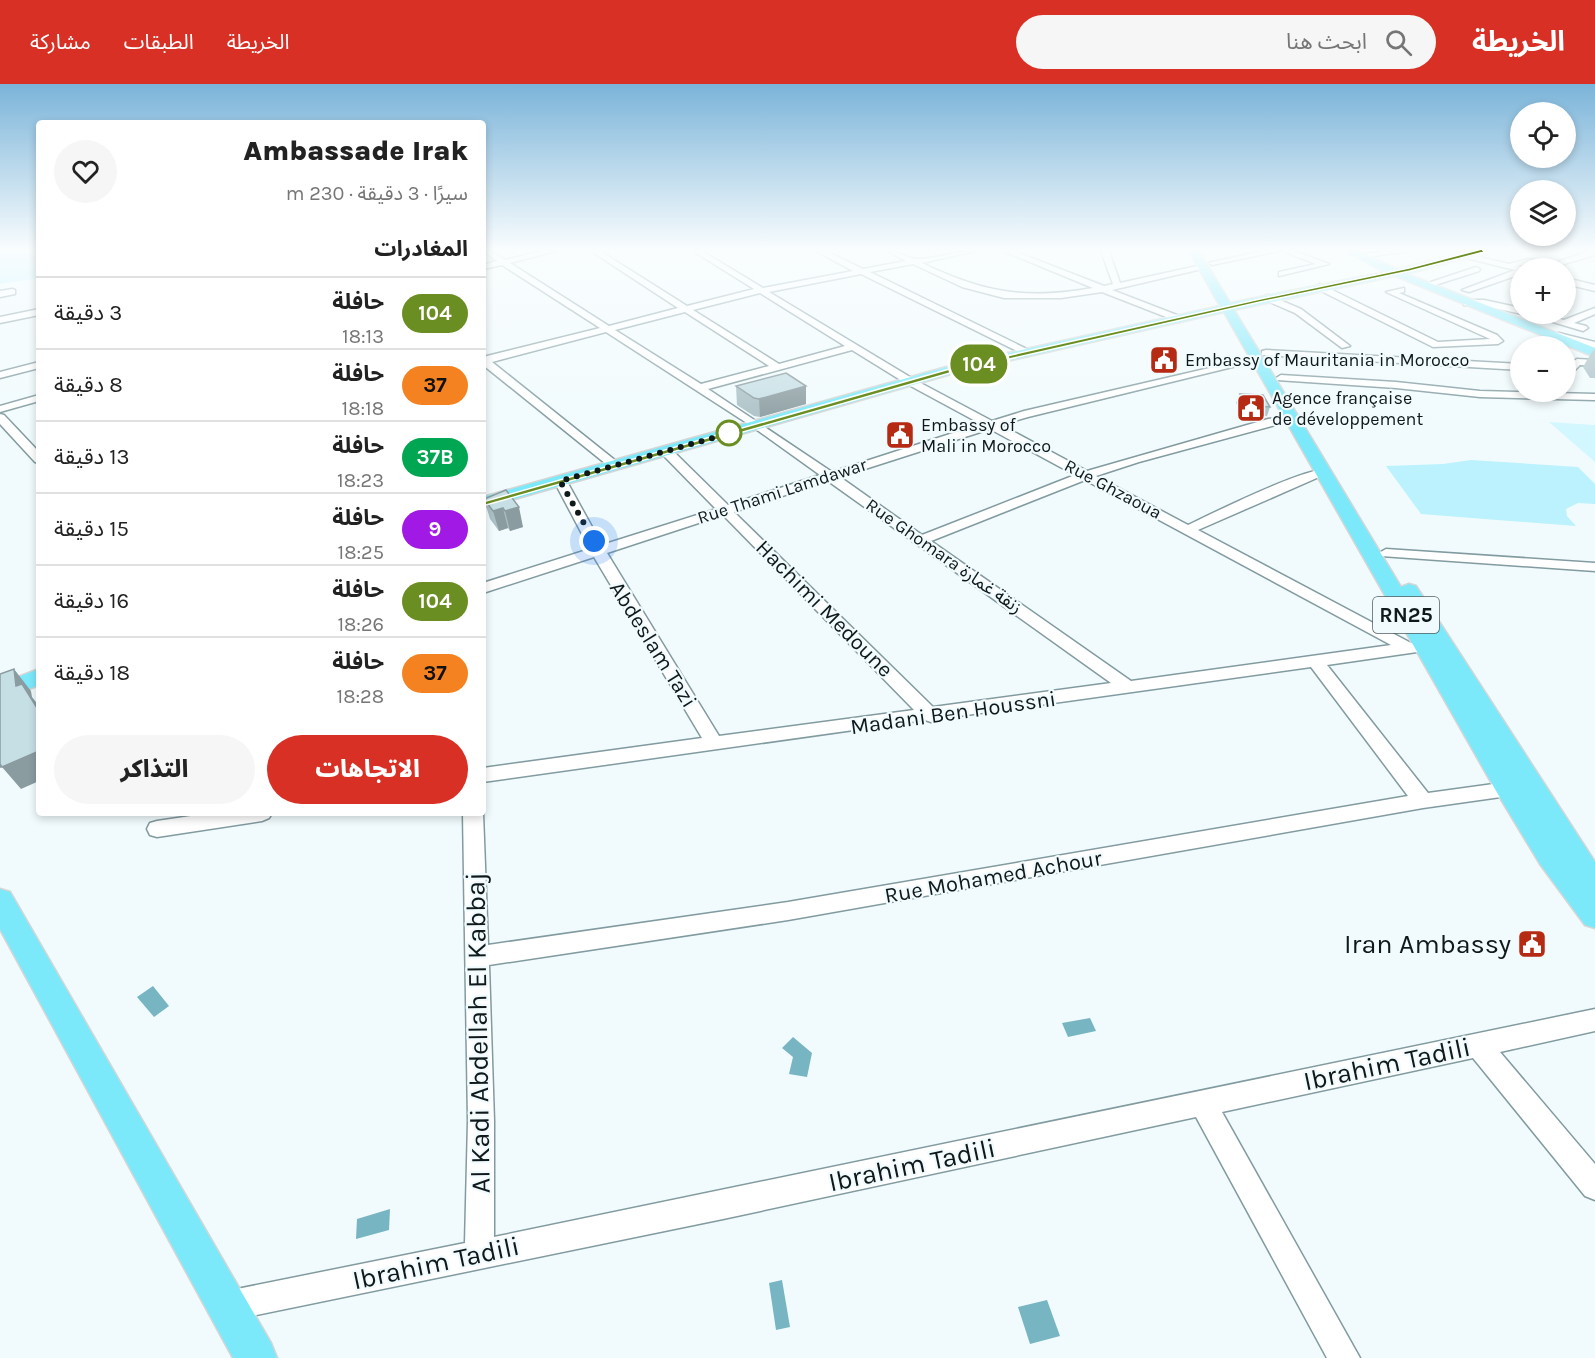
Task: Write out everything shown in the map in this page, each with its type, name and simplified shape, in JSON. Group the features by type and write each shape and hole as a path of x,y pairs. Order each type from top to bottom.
{"main road":[{"path":"486,502 911,382 1027,353 1217,310"},
{"name":"RN25","path":"1234,310 1262,356 1290,418 1416,647 1550,856 1595,916"},
{"path":"1499,311 1563,331 1595,351"},
{"name":"RN25","path":"1262,356 1281,378 1386,553 1568,845 1595,884"},
{"path":"0,693 36,677"},
{"path":"0,901 256,1358"}],"street":[{"name":"Rue Ghomara زنقة غمارة","path":"579,310 757,425 1128,687"},
{"path":"486,360 681,310"},
{"path":"689,310 777,367"},
{"name":"Rue Ghzaoua","path":"795,310 911,382 1187,530 1416,647"},
{"path":"941,310 1027,353"},
{"path":"1158,310 1179,319"},
{"path":"1296,310 1345,346"},
{"path":"1368,310 1436,345 1498,340 1431,310"},
{"path":"1499,311 1510,311"},
{"path":"1563,331 1595,311"},
{"path":"0,320 36,313"},
{"path":"1550,324 1595,345"},
{"path":"1563,331 1595,324"},
{"path":"699,388 852,346"},
{"name":"Rue Thami Lamdawar","path":"486,587 1053,406 1262,356 1510,367"},
{"path":"486,363 615,465"},
{"path":"1576,363 1595,363"},
{"path":"0,375 36,366"},
{"path":"1281,378 1396,385 1480,394 1595,397"},
{"path":"0,409 36,399"},
{"path":"0,417 36,456"},
{"path":"922,540 1087,475 1201,440 1290,418"},
{"name":"Hachimi Medoune","path":"666,451 931,716"},
{"path":"1187,530 1305,478 1322,473"},
{"name":"Abdeslam Tazi","path":"560,481 598,551 691,702 714,744"},
{"path":"1386,553 1595,567"},
{"name":"Madani Ben Houssni","path":"486,775 931,716 1416,647"},
{"path":"1316,662 1423,801"},
{"name":"Rue Mohamed Achour","path":"477,957 788,911 1423,801 1508,789"},
{"path":"157,829 242,816"},
{"name":"Al Kadi Abdellah El Kabbaj","path":"473,816 481,1169 479,1254"},
{"name":"Ibrahim Tadili","path":"227,1306 1595,1020"},
{"path":"1478,1044 1595,1186"},
{"path":"1203,1103 1344,1358"}],"shaded area":[{"path":"1549,422 1595,425 1595,462"},
{"path":"1471,460 1578,467 1595,484 1595,504 1578,503 1566,509 1567,516 1576,526 1421,514 1386,466 1443,464"},
{"path":"153,986 169,1006 154,1017 137,997"},
{"path":"1090,1018 1096,1031 1068,1037 1062,1023"},
{"path":"793,1037 812,1053 807,1077 789,1074 793,1057 782,1048"},
{"path":"390,1209 389,1230 356,1239 357,1219"},
{"path":"782,1280 790,1327 776,1330 769,1283"},
{"path":"1047,1300 1060,1336 1030,1344 1018,1307"}],"building":[{"path":"786,373 806,386 759,399 736,386"},
{"path":"1240,394 1263,395 1270,407 1247,405"},
{"path":"506,490 519,507 505,511 503,508 493,511 486,498"},
{"path":"14,669 16,686 22,684 36,706 36,752 2,767 0,764 0,674"}],"bus line":[{"name":"104","path":"486,502 956,369 1216,310"}],"place":[{"name":"Embassy of Mauritania in Morocco","path":"1164,360"},
{"name":"Agence française de développement","path":"1251,408"},
{"name":"Embassy of Mali in Morocco","path":"900,435"},
{"name":"Iran Ambassy","path":"1532,944"}],"route":[{"path":"594,541 560,481 734,432 729,433"}]}
